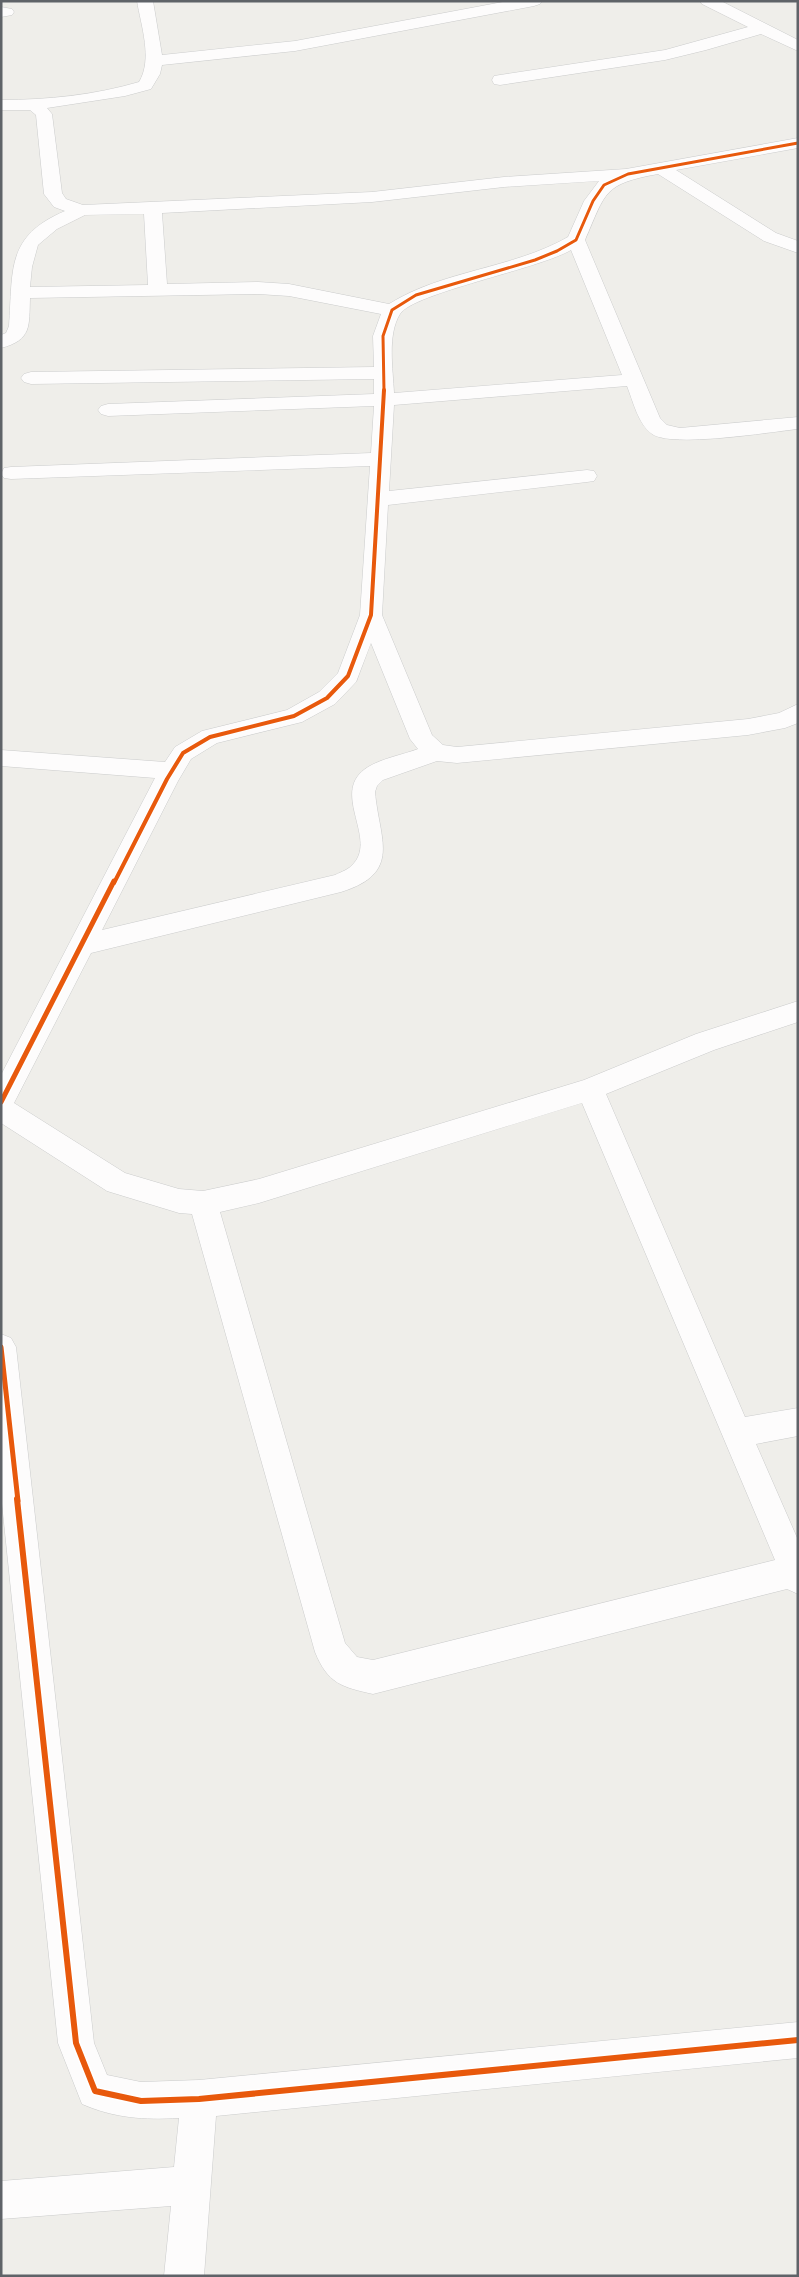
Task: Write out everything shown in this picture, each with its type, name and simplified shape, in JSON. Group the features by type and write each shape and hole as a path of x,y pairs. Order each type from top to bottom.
{"street":[{"path":"1,105 34,105 125,91 145,85 152,74 155,61 145,1"},
{"path":"155,61 295,46 534,1"},
{"path":"708,1 798,46"},
{"path":"500,80 665,55 700,47 763,28"},
{"path":"34,105 44,114 54,194 60,203 82,210 372,197 504,182 628,174 798,143"},
{"path":"659,167 770,236 798,248"},
{"path":"1,1102 171,771 183,753 210,737 294,716 327,698 348,676 371,615 384,400 383,336 392,310 416,294 535,260 558,251 576,240 593,201 604,185 628,174"},
{"path":"153,208 158,290"},
{"path":"1,342 14,337 19,326 26,252 33,238 46,228 82,210"},
{"path":"576,240 651,420 660,430 680,434 798,423"},
{"path":"22,293 212,288 289,290 392,310"},
{"path":"31,378 383,373"},
{"path":"108,410 384,400 634,380"},
{"path":"11,473 380,459"},
{"path":"378,499 587,476"},
{"path":"371,615 422,739 436,752"},
{"path":"81,945 341,883 364,870 372,855 373,834 362,800 364,786 374,775 436,752 458,755 748,727 786,720 798,712"},
{"path":"1,758 171,771"},
{"path":"1,1109 117,1183 179,1201 202,1203 259,1191 590,1089 705,1042 798,1011"},
{"path":"202,1203 331,1652 348,1672 373,1677 796,1575 590,1089"},
{"path":"1,1346 76,2043 95,2091 141,2101 199,2099 798,2040"},
{"path":"736,1433 798,1422"},
{"path":"184,2276 190,2185 199,2099"},
{"path":"1,2200 190,2185"}],"cycle path":[{"path":"1,1102 167,779 183,753 210,737 294,716 327,698 348,676 371,615 384,400 383,336 392,310 416,295 535,260 557,251 576,240 593,201 604,185 628,174 798,143"},
{"path":"1,1347 76,2043 95,2091 141,2101 199,2099 798,2040"}]}
